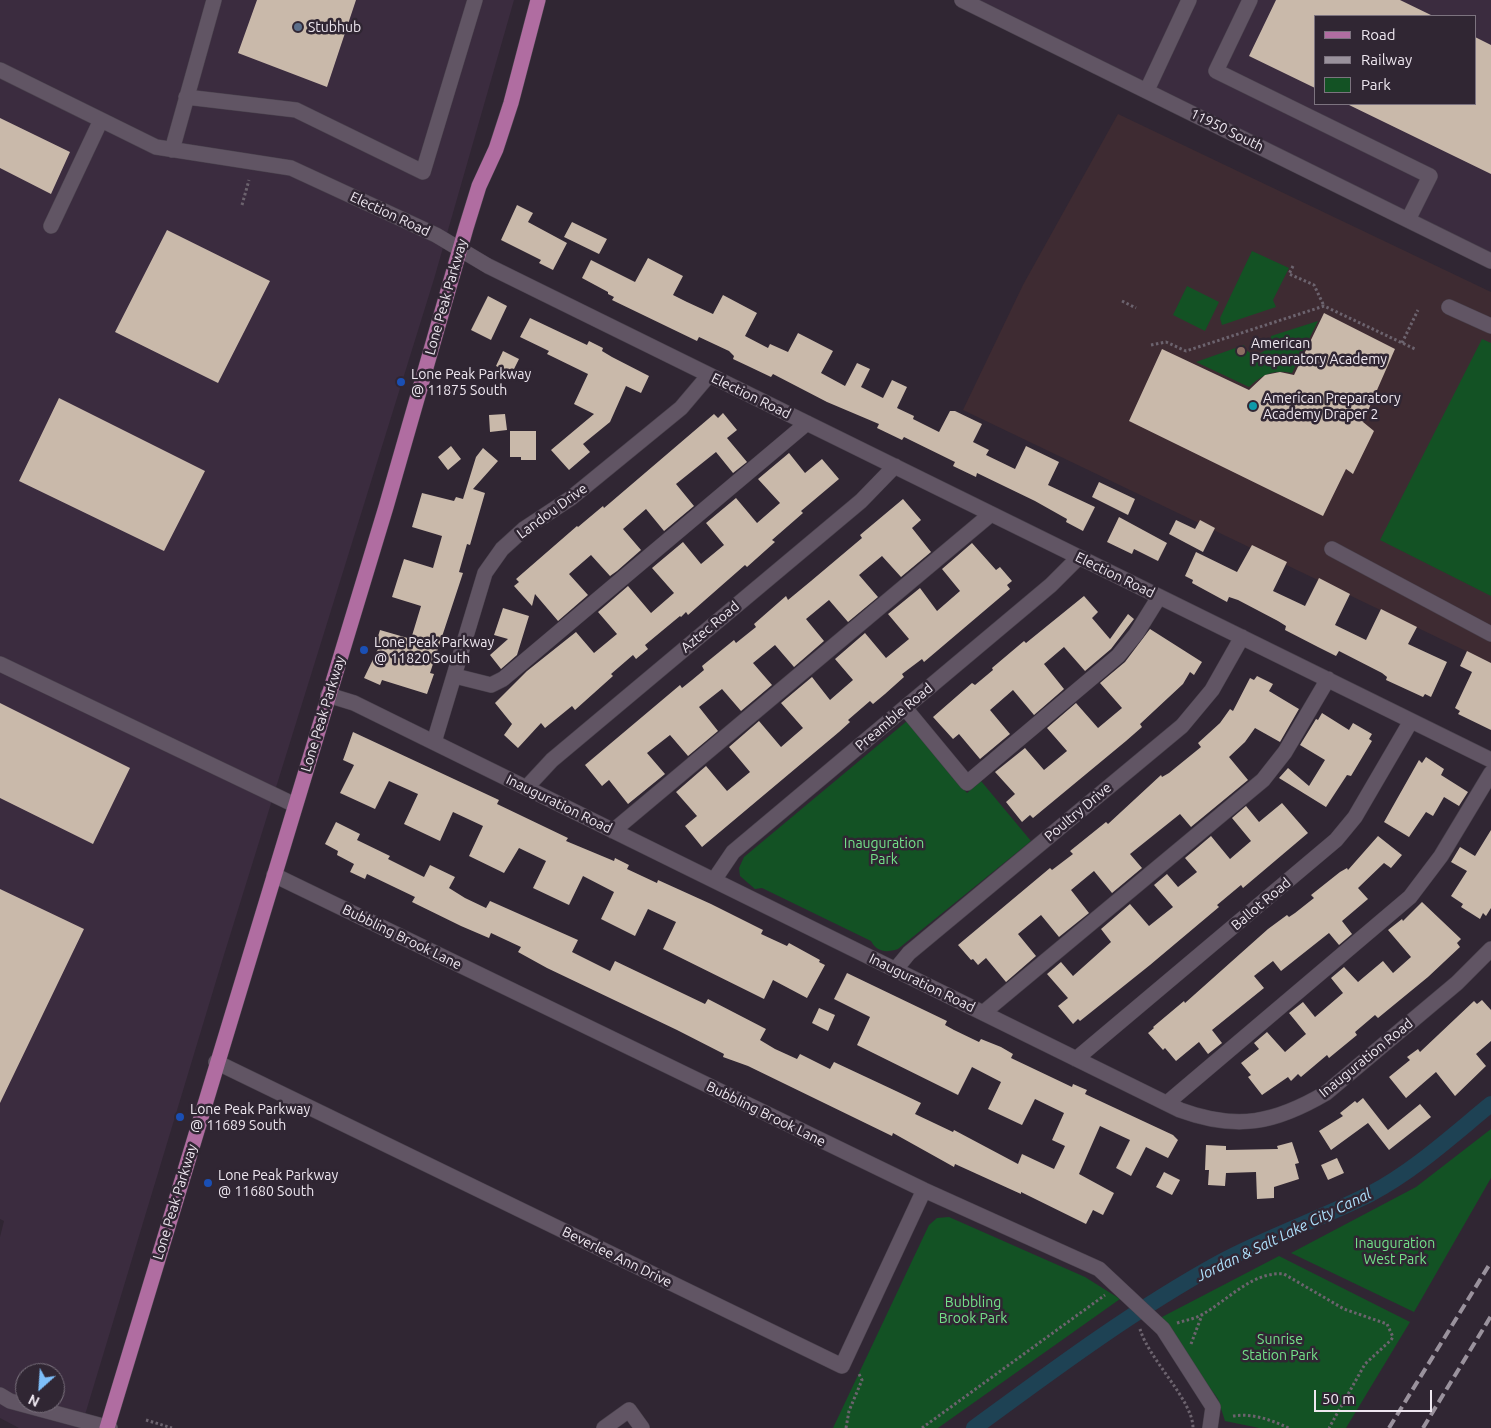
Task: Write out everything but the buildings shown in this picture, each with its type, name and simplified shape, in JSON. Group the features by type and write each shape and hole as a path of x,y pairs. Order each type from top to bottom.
{"main road":[{"name":"Lone Peak Parkway","path":"108,1428 216,1062 386,507 479,186 496,149 511,104 538,0"}],"street":[{"path":"172,150 214,0"},
{"path":"186,98 296,110 423,172 475,0"},
{"name":"11950 South","path":"962,0 1491,261"},
{"path":"1147,90 1190,0"},
{"path":"1250,0 1216,71 1430,176 1408,220"},
{"name":"Election Road","path":"0,70 156,148 291,168 436,235 488,266 1491,760"},
{"path":"51,226 101,120"},
{"path":"1449,308 1491,326"},
{"name":"Landou Drive","path":"434,742 485,574 502,549 524,529 571,498 681,408 709,375"},
{"path":"455,676 491,685 503,679 807,423"},
{"name":"Aztec Road","path":"526,788 552,760 861,501 895,466"},
{"path":"613,831 991,514"},
{"path":"1332,549 1491,634"},
{"name":"Preamble Road","path":"714,880 733,852 1051,585 1078,557"},
{"path":"905,708 967,783 1118,656 1136,634 1160,597"},
{"name":"Poultry Drive","path":"895,970 909,953 1182,726 1212,690 1242,637"},
{"path":"0,664 295,805"},
{"path":"983,1013 1263,780 1285,752 1328,679"},
{"name":"Inauguration Road","path":"328,696 354,703 1166,1103 1200,1118 1244,1123 1288,1114 1326,1093 1457,983 1491,949"},
{"name":"Ballot Road","path":"1076,1058 1336,840 1355,817 1411,721"},
{"path":"1166,1103 1410,898 1441,856 1491,773"},
{"name":"Bubbling Brook Lane","path":"274,875 924,1190 1099,1269 1163,1329 1213,1407 1210,1428"},
{"name":"Beverlee Ann Drive","path":"216,1062 842,1366 924,1190"},
{"path":"0,1395 10,1401 108,1428"},
{"path":"604,1428 629,1410 642,1428"}],"path":[{"path":"242,205 249,180"},
{"path":"1292,266 1289,274 1314,285 1324,306 1415,349"},
{"path":"1122,301 1136,308"},
{"path":"1151,345 1166,342 1186,351 1324,306"},
{"path":"1402,343 1418,310"},
{"path":"1176,1323 1202,1315 1237,1290 1274,1273 1284,1274 1344,1309 1386,1324 1393,1337 1392,1340 1366,1364 1329,1428"},
{"path":"922,1428 1105,1295"},
{"path":"1191,1344 1202,1315"},
{"path":"1140,1329 1144,1344 1174,1387 1193,1421 1193,1428"},
{"path":"846,1428 849,1411 862,1380 858,1374"},
{"path":"1233,1416 1243,1414 1265,1418 1289,1428"},
{"path":"146,1420 172,1428"}],"shaded area":[{"path":"0,0 514,0 434,279 223,958 81,1428 19,1428 0,1418 0,1237 4,1221 0,1219"},
{"path":"973,0 1491,0 1491,269"},
{"name":"American Preparatory Academy","path":"1118,114 1491,292 1491,663 963,410 1023,285"}],"green space":[{"path":"1252,251 1289,268 1273,300 1276,307 1222,325 1220,318"},
{"path":"1187,286 1219,302 1205,331 1173,315"},
{"path":"1318,321 1292,373 1279,372 1268,374 1249,387 1196,362 1244,345 1246,350 1253,355 1257,354 1268,347 1271,336"},
{"path":"1482,339 1491,343 1491,596 1380,540"},
{"name":"Inauguration Park","path":"907,721 967,793 981,781 1031,841 898,949 882,951 873,945 871,941 762,888 755,889 740,876 739,868 744,857"},
{"name":"Inauguration West Park","path":"1491,1129 1491,1178 1414,1312 1291,1253 1416,1187"},
{"name":"Bubbling Brook Park","path":"949,1217 1085,1277 1120,1299 938,1428 833,1428 929,1225 937,1218"},
{"name":"Sunrise Station Park","path":"1279,1256 1410,1322 1346,1428 1259,1428 1225,1421 1218,1399 1160,1318"}],"waterway":[{"name":"Jordan & Salt Lake City Canal","path":"974,1428 1033,1384 1124,1321 1187,1281 1237,1254 1370,1194 1402,1175 1491,1104"}],"railway":[{"path":"1389,1428 1491,1262"},
{"path":"1423,1428 1491,1316"}],"place":[{"name":"Stubhub","path":"298,27"},
{"name":"American Preparatory Academy","path":"1241,351"},
{"name":"Lone Peak Parkway @ 11875 South","path":"401,382"},
{"name":"American Preparatory Academy Draper 2","path":"1253,406"},
{"name":"Lone Peak Parkway @ 11820 South","path":"364,650"},
{"name":"Lone Peak Parkway @ 11689 South","path":"180,1117"},
{"name":"Lone Peak Parkway @ 11680 South","path":"208,1183"}]}
